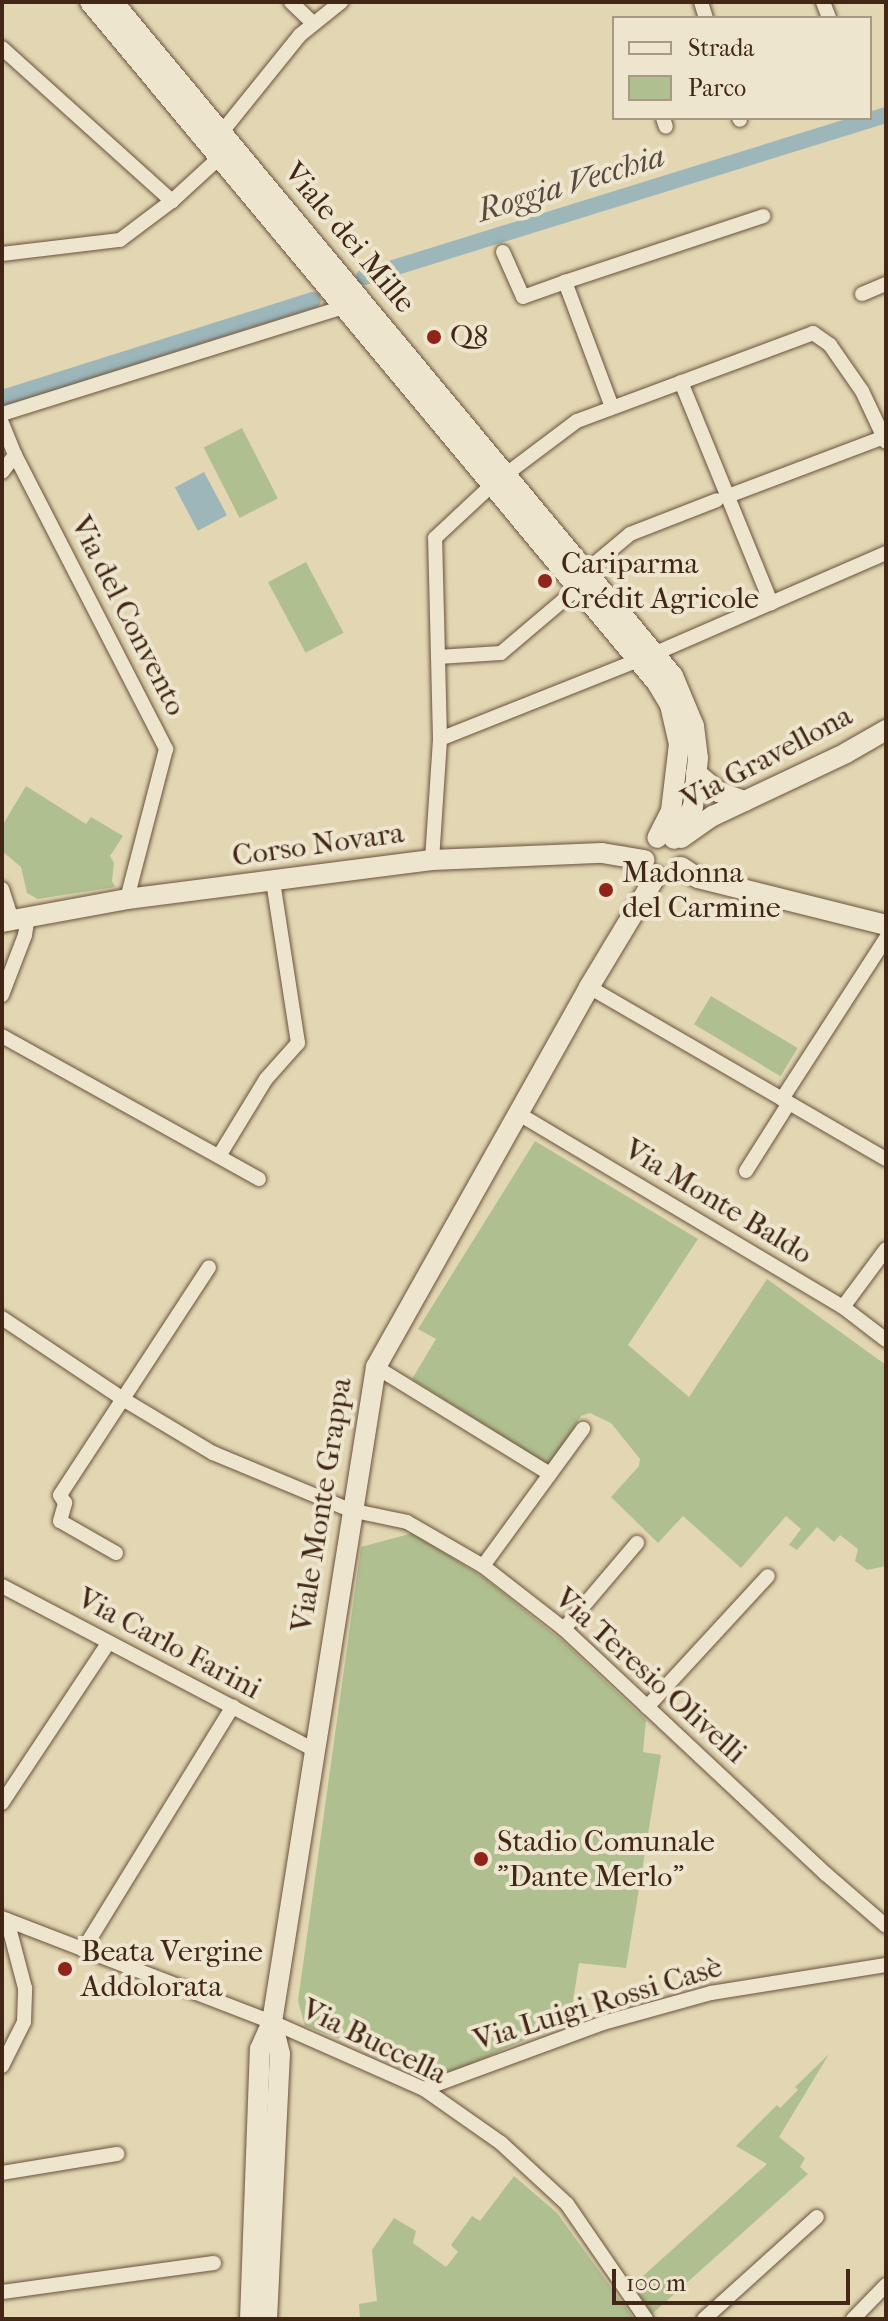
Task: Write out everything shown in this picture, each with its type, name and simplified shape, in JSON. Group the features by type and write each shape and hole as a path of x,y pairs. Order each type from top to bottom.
{"street":[{"name":"Viale dei Mille","path":"90,2 219,158 345,294"},
{"name":"Viale dei Mille","path":"113,2 221,133 345,294 686,703 694,726 696,773 693,807 670,840"},
{"path":"291,2 312,22"},
{"path":"2,254 120,240 172,201 219,158 221,133 312,22 341,2"},
{"path":"2,48 172,201"},
{"path":"503,252 523,297 763,216"},
{"path":"565,282 612,407"},
{"path":"862,294 886,284"},
{"path":"2,414 345,294"},
{"path":"432,860 440,739 435,538 500,479 577,421 813,333 830,345 862,391 885,439 630,534 501,653 438,657"},
{"path":"681,382 723,498 771,603"},
{"name":"Via del Convento","path":"2,423 15,455 166,749 127,899"},
{"path":"2,472 15,455"},
{"path":"440,739 648,656 886,553"},
{"name":"Viale dei Mille","path":"648,656 670,705 679,744 670,840"},
{"name":"Via Gravellona","path":"670,840 886,730"},
{"path":"696,773 719,792 744,801"},
{"path":"670,840 683,851 681,867 670,876 650,868 646,846 670,840"},
{"name":"Corso Novara","path":"14,919 127,899 432,860 602,853 650,868"},
{"path":"681,867 698,878 886,925"},
{"name":"Viale Monte Grappa","path":"250,2319 260,2049 272,2022 350,1510 376,1367 589,987 650,868"},
{"path":"219,1156 266,1079 298,1043 273,882"},
{"path":"2,889 14,919 25,935 2,995"},
{"path":"746,1171 886,938"},
{"path":"589,987 886,1159"},
{"path":"2,1036 259,1179"},
{"name":"Via Monte Baldo","path":"519,1114 843,1307 886,1340"},
{"path":"843,1307 886,1249"},
{"path":"116,1553 60,1521 65,1503 60,1495 209,1267"},
{"name":"Via Teresio Olivelli","path":"2,1318 123,1399 213,1453 350,1510 407,1522 483,1566 564,1629 886,1926"},
{"path":"376,1367 550,1474"},
{"path":"483,1566 583,1429"},
{"path":"564,1629 637,1543"},
{"path":"647,1707 768,1576"},
{"name":"Via Carlo Farini","path":"2,1586 313,1749"},
{"path":"2,1803 109,1642"},
{"path":"83,1950 233,1706"},
{"path":"2,2066 24,2022 25,1988 4,1919"},
{"name":"Via Buccella","path":"4,1919 272,2022 424,2089 501,2143 567,2204 646,2319"},
{"name":"Via Luigi Rossi Casè","path":"424,2089 603,2023 719,1991 886,1965"},
{"name":"Viale Monte Grappa","path":"267,2319 280,2054 272,2022"},
{"path":"2,2173 117,2154"},
{"path":"704,2319 817,2217"},
{"path":"2,2292 214,2263"},
{"path":"853,2319 886,2285"}],"green space":[{"path":"242,428 278,498 240,518 204,448"},
{"path":"306,562 344,633 306,653 268,582"},
{"path":"26,786 86,824 91,817 123,836 110,856 114,863 112,881 115,887 38,899 27,893 21,867 2,851 2,826"},
{"path":"711,996 798,1048 781,1076 694,1024"},
{"path":"535,1141 698,1239 628,1345 689,1397 767,1279 886,1365 886,1566 867,1570 855,1561 858,1549 840,1535 834,1542 817,1527 797,1550 789,1545 801,1529 786,1516 741,1568 683,1516 658,1543 611,1497 639,1466 640,1459 611,1423 590,1413 581,1416 550,1466 412,1379 436,1339 418,1329"},
{"name":"Stadio Comunale \"Dante Merlo\"","path":"413,1533 484,1578 564,1642 646,1720 643,1752 661,1755 626,1968 579,1963 570,2020 441,2077 305,2026 298,2001 361,1547"},
{"path":"829,2054 779,2137 805,2158 800,2167 808,2174 652,2314 633,2285 767,2164 736,2146 777,2105 780,2108 798,2090 795,2087"},
{"path":"514,2176 557,2213 634,2319 360,2319 359,2304 377,2301 372,2250 394,2218 416,2231 413,2243 446,2267 458,2252 451,2245 472,2216 480,2221"}],"water":[{"path":"204,472 227,515 198,531 175,487"}],"waterway":[{"name":"Roggia Vecchia","path":"872,119 886,115"},
{"name":"Roggia Vecchia","path":"364,277 870,120"},
{"name":"Roggia Vecchia","path":"2,398 313,300"}],"place":[{"name":"Q8","path":"434,337"},
{"name":"Cariparma Crédit Agricole","path":"545,581"},
{"name":"Madonna del Carmine","path":"606,890"},
{"name":"Stadio Comunale \"Dante Merlo\"","path":"481,1859"},
{"name":"Beata Vergine Addolorata","path":"65,1969"}]}
